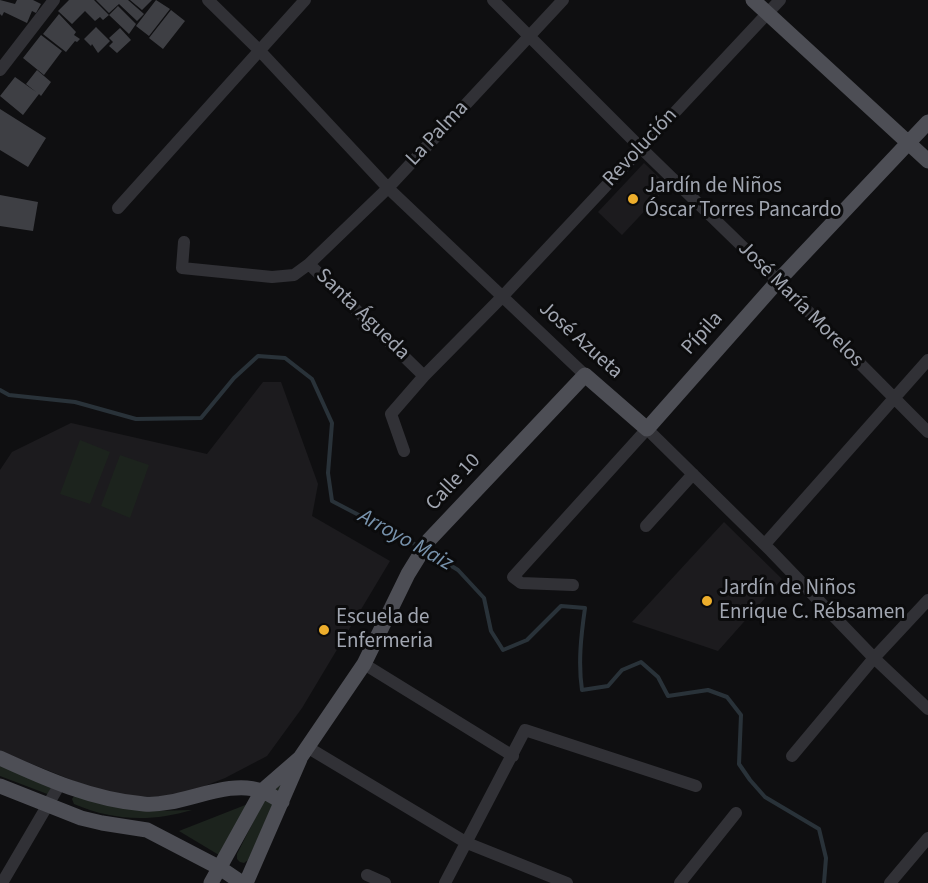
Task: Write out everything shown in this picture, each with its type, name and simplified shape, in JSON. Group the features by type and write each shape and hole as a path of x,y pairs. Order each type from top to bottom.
{"main road":[{"path":"753,0 928,161"},
{"name":"Pípila","path":"647,429 778,281 928,122"},
{"name":"José Azueta","path":"585,375 647,429"},
{"name":"Calle 10","path":"244,883 304,753 364,664 408,574 429,540 585,375"},
{"name":"Calle 10","path":"211,883 262,791 304,753"},
{"path":"0,758 60,784 113,800 147,805 238,787 262,791 282,802"},
{"path":"0,786 81,818 147,830 244,883"}],"street":[{"path":"0,70 54,0"},
{"name":"José Azueta","path":"208,0 259,50 388,188 585,375"},
{"path":"118,208 305,0"},
{"name":"José María Morelos","path":"493,0 928,432"},
{"name":"La Palma","path":"309,264 388,188 563,0"},
{"name":"Revolución","path":"404,452 391,414 424,376 502,297 780,0"},
{"name":"Santa Águeda","path":"184,242 182,268 272,277 294,275 309,264 424,376"},
{"path":"765,544 928,360"},
{"name":"José Azueta","path":"647,429 765,544 874,658 928,709"},
{"name":"Pípila","path":"573,585 522,583 513,577 647,429"},
{"path":"646,526 693,474"},
{"path":"792,756 874,658 928,600"},
{"path":"364,664 513,756"},
{"path":"445,883 525,730 696,786"},
{"path":"304,753 467,843 567,883"},
{"path":"2,883 60,784"},
{"path":"680,883 736,813"},
{"path":"890,883 928,838"},
{"path":"367,875 385,883"}],"shaded area":[{"name":"Jardín de Niños Óscar Torres Pancardo","path":"644,163 668,186 622,235 598,212"},
{"path":"263,382 281,382 318,484 312,516 390,561 302,708 267,756 225,778 192,791 168,796 112,793 84,785 0,751 0,470 12,452 71,423 207,454"},
{"path":"80,440 110,452 90,504 60,494"},
{"path":"120,455 149,465 130,518 101,506"},
{"name":"Jardín de Niños Enrique C. Rébsamen","path":"724,522 782,579 718,651 632,622"},
{"path":"0,764 53,788 50,795 0,776"},
{"path":"282,784 248,860 244,863 240,862 237,854 272,785"},
{"path":"75,795 152,811 192,810 162,817 118,817 74,804 72,799"},
{"path":"253,802 224,858 179,831"}],"building":[{"path":"0,0 15,4 17,0 33,0 41,4 36,13 32,11 27,23 4,12 2,16"},
{"path":"69,0 94,0 109,15 103,20 100,17 95,21 85,11 72,24 58,11"},
{"path":"96,0 128,0 144,14 137,21 119,4 109,13"},
{"path":"130,0 152,0 142,10"},
{"path":"156,0 170,9 149,36 136,26"},
{"path":"118,6 136,24 129,34 109,15"},
{"path":"171,10 185,21 163,49 149,38"},
{"path":"59,14 76,32 74,35 80,39 75,41 66,52 43,34"},
{"path":"96,27 110,41 98,53 92,44 91,46 84,39"},
{"path":"120,28 131,40 117,53 109,46 113,42 109,38"},
{"path":"41,35 62,51 44,75 23,58"},
{"path":"37,70 51,82 23,115 0,96 15,77 36,92 26,84"},
{"path":"0,109 46,138 28,167 0,150"},
{"path":"0,195 38,202 33,231 0,226"}],"waterway":[{"name":"Arroyo Maiz","path":"0,390 9,395 75,402 136,419 201,418 234,378 258,356 285,358 312,379 332,423 328,473 332,501 420,547"},
{"name":"Arroyo Maiz","path":"427,551 458,570 484,598 491,631 503,650 527,640 561,606 585,608 580,649 582,690 608,686 622,670 641,662 658,677 668,696 708,690 727,697 741,715 739,764 750,780 765,797 819,829 826,858 824,883"}],"place":[{"name":"Jardín de Niños Óscar Torres Pancardo","path":"633,199"},
{"name":"Jardín de Niños Enrique C. Rébsamen","path":"707,601"},
{"name":"Escuela de Enfermeria","path":"324,630"}]}
